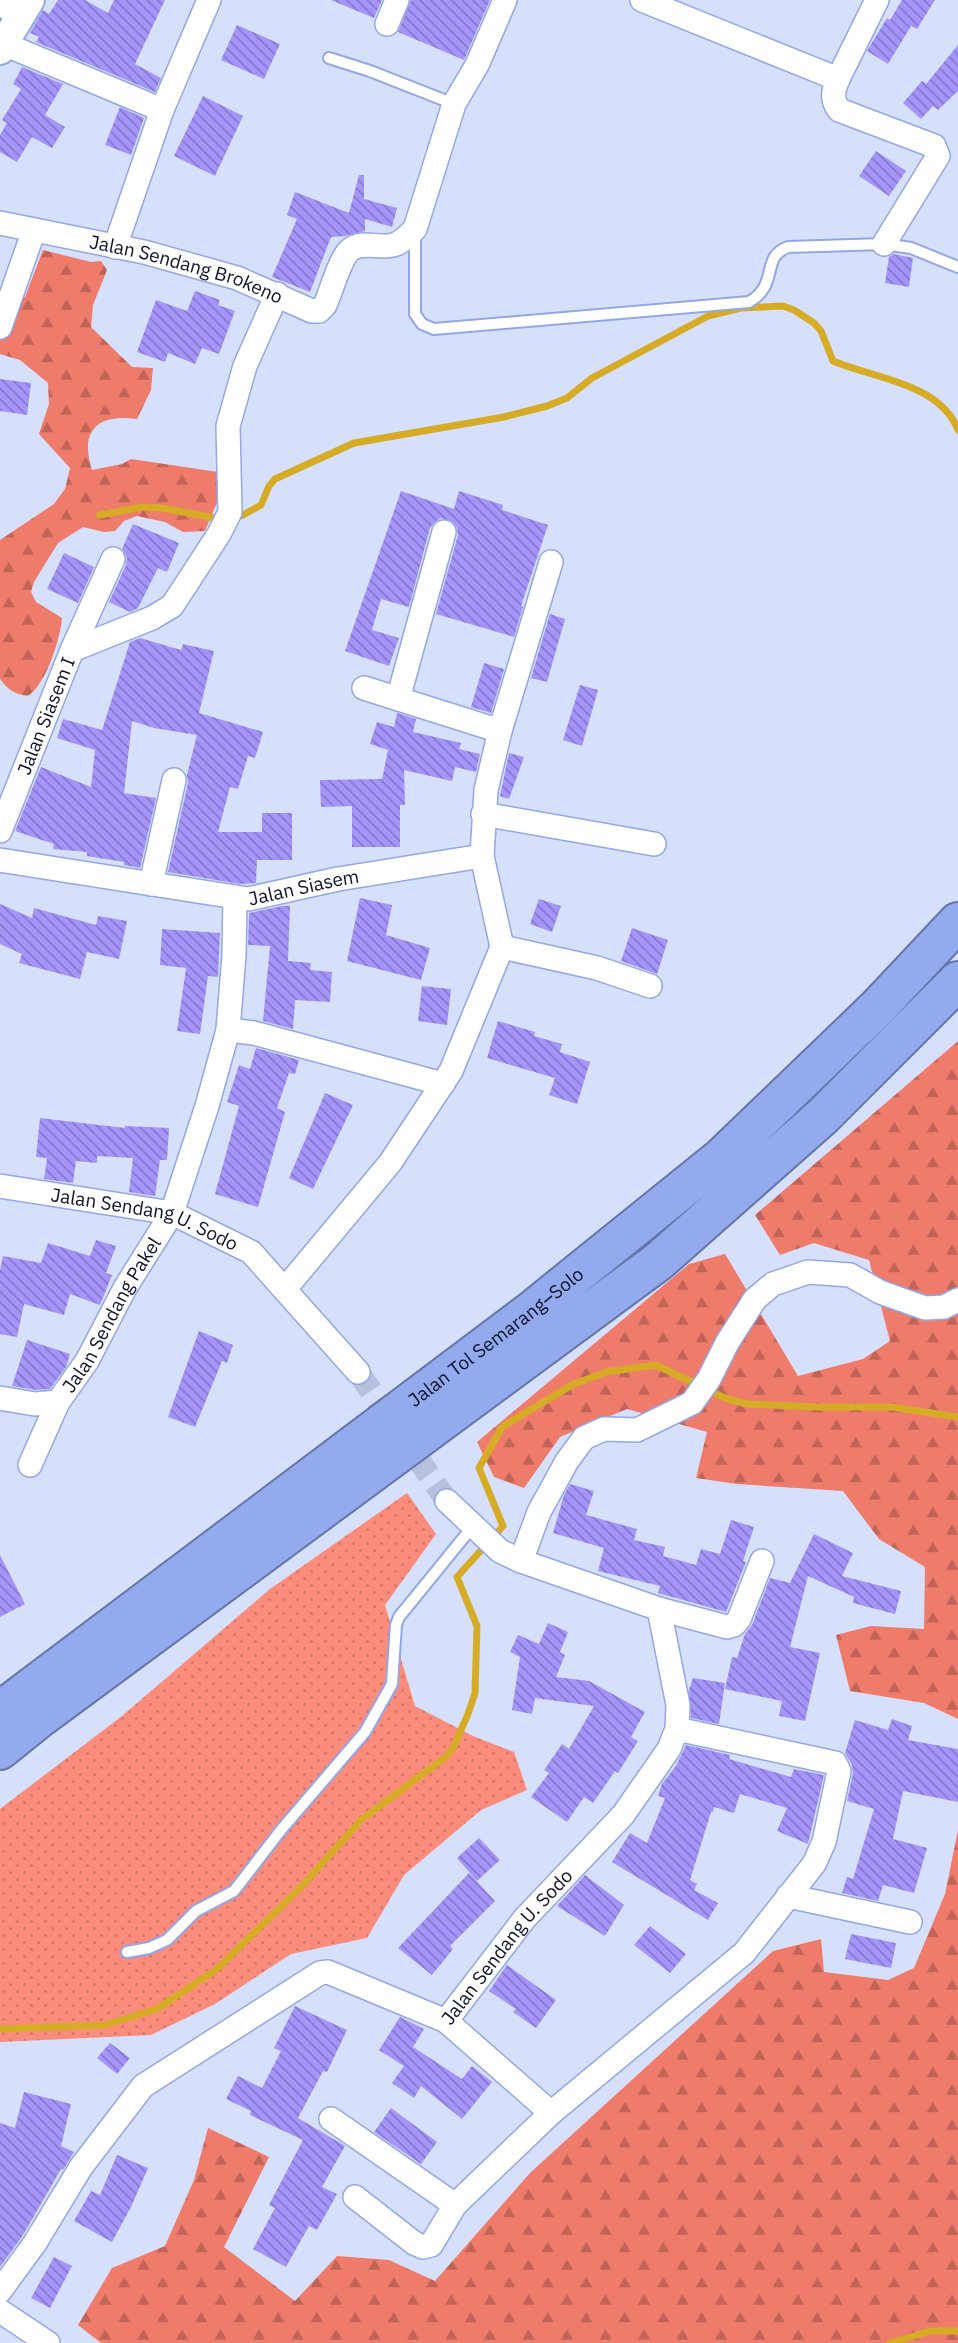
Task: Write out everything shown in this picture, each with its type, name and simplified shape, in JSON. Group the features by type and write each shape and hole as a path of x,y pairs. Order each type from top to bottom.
{"highway":[{"name":"Jalan Tol Semarang–Solo","path":"0,1711 530,1312 722,1157 878,1007 958,922"},
{"name":"Jalan Tol Semarang–Solo","path":"0,1751 41,1717 659,1261 823,1115 958,981"}],"street":[{"path":"115,247 162,110 209,0"},
{"path":"387,24 397,0"},
{"path":"276,294 312,311 319,311 326,306 350,250 359,245 392,246 415,229 454,104 477,65 505,0"},
{"path":"642,0 838,79"},
{"path":"877,0 833,90 833,102 839,110 934,146 938,150 938,156 884,244"},
{"path":"17,6 2,47 162,110"},
{"name":"Jalan Sendang Brokeno","path":"0,223 115,247 237,278 276,294 245,366 228,426"},
{"path":"0,327 34,230"},
{"name":"Jalan Siasem I","path":"0,831 72,650 152,618 172,606 219,534 230,512 228,426"},
{"path":"398,699 444,532"},
{"path":"72,650 113,559"},
{"path":"285,1289 390,1163 443,1084 477,1012 502,947 482,856 486,790 500,731 551,562"},
{"path":"364,688 500,731"},
{"path":"151,884 174,780"},
{"path":"483,814 654,844"},
{"name":"Jalan Siasem","path":"0,860 248,899 338,879 482,856"},
{"name":"Jalan Sendang Pakel","path":"0,1398 35,1404 58,1402 87,1361 125,1288 172,1213 228,1030 235,897"},
{"path":"502,947 597,968 650,986"},
{"path":"228,1030 254,1033 443,1084"},
{"name":"Jalan Sendang U. Sodo","path":"0,1186 172,1213 251,1252 358,1372"},
{"path":"510,1556 539,1512 566,1461 584,1438 604,1429 637,1430 692,1403 709,1380 727,1343 755,1299 773,1284 808,1272 850,1275 880,1292 925,1308 944,1307 958,1300"},
{"path":"30,1465 58,1402"},
{"path":"447,1501 477,1530 510,1556 659,1609 727,1627 734,1625 762,1561"},
{"name":"Jalan Sendang U. Sodo","path":"0,2291 35,2243 81,2167 143,2086 320,1973 333,1972 446,2021 525,1918 623,1815 670,1749 677,1729 678,1705 659,1609"},
{"path":"355,2197 423,2247 431,2245 455,2205 551,2113 744,1953 814,1864 824,1843 838,1767 835,1763 677,1729"},
{"path":"788,1896 910,1922"},
{"path":"446,2021 551,2113"},
{"path":"331,2119 455,2205"},
{"path":"0,2311 48,2343"}],"lane":[{"path":"329,58 454,104"},
{"path":"415,229 415,314 422,324 434,329 749,302 761,295 767,285 773,258 779,250 788,247 884,244 911,248 958,267"},
{"path":"127,1952 149,1948 167,1940 196,1912 234,1891 281,1830 365,1732 393,1684 396,1625 399,1617 477,1530"}],"shaded area":[{"path":"407,1493 436,1534 385,1605 415,1706 473,1736 514,1752 527,1790 481,1810 404,1875 367,1938 291,1954 215,2004 151,2035 0,2042 0,1809 122,1716 270,1589"}],"green space":[{"path":"43,250 91,262 101,261 107,270 93,305 91,327 132,367 153,368 151,390 137,419 123,418 102,422 90,435 88,444 92,470 122,464 131,459 218,472 221,493 205,531 183,532 165,522 137,516 124,521 115,531 104,532 83,527 58,543 34,582 31,592 36,602 62,618 61,627 46,672 28,696 12,691 0,679 0,540 54,504 65,489 70,468 39,434 49,404 48,383 20,360 0,354 0,295 25,297"},
{"path":"958,1041 958,1719 924,1703 850,1691 836,1635 871,1626 924,1629 925,1567 879,1539 843,1491 737,1484 696,1478 707,1432 627,1409 560,1437 524,1488 494,1477 477,1442 689,1264 725,1254 798,1376 863,1359 890,1341 869,1260 814,1243 780,1255 755,1215"},
{"path":"958,1830 958,2343 101,2343 78,2325 112,2268 165,2246 194,2180 208,2128 269,2157 224,2247 295,2301 337,2256 389,2260 435,2281 530,2173 773,1951 821,1939 824,1972 888,1980 914,1968 945,1894"}],"building":[{"path":"58,0 85,0 108,13 114,0 165,0 135,64 161,78 155,92 36,42 39,37 30,33 43,10 49,14"},
{"path":"331,0 382,0 374,18"},
{"path":"411,0 490,0 464,60 398,32"},
{"path":"902,0 935,0 917,29 911,26 888,64 867,51 887,18 890,20"},
{"path":"237,25 280,44 264,79 221,60"},
{"path":"958,45 958,91 938,110 933,106 921,119 903,103 922,81 926,84"},
{"path":"22,67 63,84 45,115 65,127 52,148 32,137 17,162 0,152 0,135 7,123 2,120 21,89 13,84"},
{"path":"203,96 243,116 215,176 174,156"},
{"path":"120,107 144,118 131,155 105,145"},
{"path":"876,151 906,171 889,196 859,176"},
{"path":"359,175 364,175 364,199 397,208 392,227 365,219 365,231 331,237 310,292 272,277 297,219 287,215 295,192 349,213"},
{"path":"893,254 913,258 909,287 885,283 889,257"},
{"path":"195,291 220,300 218,305 235,311 219,354 202,348 195,364 168,353 165,362 137,352 156,300 187,311"},
{"path":"0,379 31,383 27,415 0,411"},
{"path":"401,491 454,509 459,491 503,505 502,510 548,525 521,606 523,607 514,637 436,614 458,535 453,522 441,518 430,528 409,607 381,599 372,630 399,638 389,666 345,651"},
{"path":"133,524 179,543 167,572 158,568 138,608 130,612 109,602 126,565 127,557 122,549"},
{"path":"64,553 94,567 78,603 47,589"},
{"path":"550,614 565,619 547,682 531,678"},
{"path":"140,638 181,650 183,644 214,651 199,713 263,732 255,758 248,756 238,789 230,787 218,832 262,832 262,813 292,813 292,860 257,860 256,883 240,884 168,872 197,735 154,728 132,721 124,793 156,798 140,868 124,865 124,862 87,856 87,852 53,849 54,844 15,831 41,767 91,787 95,750 57,738 63,719 102,730 130,642"},
{"path":"484,663 504,669 491,713 471,707"},
{"path":"580,685 598,690 582,746 563,740"},
{"path":"397,713 416,719 413,732 461,743 459,749 480,754 476,772 455,767 452,781 404,770 405,805 400,805 400,847 352,847 352,806 321,807 320,780 382,779 388,750 370,744 377,722 394,727"},
{"path":"509,753 524,757 509,799 500,796"},
{"path":"360,898 392,905 386,935 430,948 421,980 347,961"},
{"path":"539,899 561,906 552,932 530,924"},
{"path":"0,904 32,918 34,908 96,925 98,916 127,921 119,959 87,952 80,979 19,963 22,954 0,944"},
{"path":"290,906 288,961 311,963 310,970 332,972 330,1002 295,1000 293,1029 263,1021 270,946 248,945 249,913"},
{"path":"632,928 668,940 657,974 621,961"},
{"path":"162,929 220,933 218,977 208,976 200,1034 177,1031 186,968 160,965"},
{"path":"422,986 451,989 447,1025 418,1021"},
{"path":"498,1021 535,1032 534,1036 562,1044 560,1052 590,1062 577,1104 549,1095 555,1078 487,1058"},
{"path":"256,1048 299,1060 295,1074 289,1073 277,1108 285,1112 258,1207 215,1194 239,1106 227,1102 239,1065 250,1069"},
{"path":"325,1093 353,1105 313,1189 289,1178"},
{"path":"40,1118 125,1128 169,1128 167,1160 160,1160 155,1196 129,1192 133,1158 97,1156 97,1163 76,1161 73,1183 44,1179 47,1158 36,1157"},
{"path":"96,1240 116,1246 106,1273 112,1275 100,1305 70,1294 64,1315 24,1304 17,1337 0,1334 0,1270 3,1256 41,1263 48,1243 90,1256"},
{"path":"199,1331 233,1345 227,1363 222,1361 195,1427 168,1417"},
{"path":"27,1340 70,1354 66,1367 50,1389 12,1386"},
{"path":"570,1484 594,1491 586,1515 637,1529 634,1540 665,1547 663,1556 696,1565 701,1549 720,1554 731,1520 754,1527 743,1561 746,1562 726,1612 658,1593 660,1586 598,1571 604,1548 553,1533"},
{"path":"814,1534 853,1553 842,1576 901,1591 895,1614 853,1603 854,1597 808,1576 790,1647 820,1653 805,1721 779,1716 782,1701 725,1689 732,1657 737,1658 770,1578 790,1583"},
{"path":"0,1555 25,1604 0,1617"},
{"path":"548,1623 568,1632 560,1652 565,1655 556,1677 589,1681 645,1712 631,1737 638,1741 618,1773 615,1771 593,1803 584,1797 567,1822 531,1797 549,1773 544,1770 562,1744 569,1749 594,1706 535,1698 532,1714 512,1710 520,1657 510,1652 518,1635 539,1644"},
{"path":"693,1678 725,1683 719,1724 691,1718 689,1690"},
{"path":"892,1719 912,1726 908,1740 958,1749 958,1802 903,1791 893,1839 927,1848 914,1893 883,1885 878,1901 842,1893 847,1877 853,1879 874,1809 847,1801 853,1773 845,1753 855,1720 888,1730"},
{"path":"686,1745 730,1755 729,1759 791,1777 794,1769 824,1775 808,1844 777,1831 787,1808 740,1794 734,1813 714,1807 690,1880 697,1884 694,1890 718,1903 708,1920 612,1862 630,1833 647,1843 665,1798 658,1796 662,1784 676,1766"},
{"path":"479,1838 500,1860 477,1881 457,1858"},
{"path":"469,1873 495,1901 450,1946 453,1949 432,1975 398,1948"},
{"path":"585,1875 624,1905 605,1936 557,1906"},
{"path":"650,1926 686,1954 670,1973 634,1945"},
{"path":"851,1934 896,1943 891,1968 845,1959"},
{"path":"507,1965 556,2000 536,2028 513,2012 516,2009 489,1991"},
{"path":"295,2006 347,2030 327,2072 323,2071 298,2118 345,2146 322,2187 337,2194 317,2230 309,2226 286,2267 253,2249 275,2208 269,2205 303,2140 250,2115 251,2111 226,2099 238,2076 262,2088 281,2051 274,2048"},
{"path":"400,2017 424,2029 413,2047 462,2079 472,2066 492,2082 462,2119 421,2086 414,2098 392,2083 404,2066 379,2050"},
{"path":"110,2043 130,2058 117,2074 97,2058"},
{"path":"24,2092 71,2104 61,2146 74,2152 0,2267 0,2123 15,2128"},
{"path":"391,2108 437,2142 421,2164 374,2132"},
{"path":"117,2155 148,2168 112,2242 74,2221 91,2191 100,2195"},
{"path":"54,2257 72,2266 50,2308 31,2298"}],"waterway":[{"path":"232,518 261,505 275,479 354,443 504,417 547,406 567,398 592,378 708,316 741,308 783,306 794,310 821,331 833,361 921,392 949,414 958,430"},
{"path":"100,515 142,507 220,519"},
{"path":"0,2029 105,2025 157,2009 217,1969 301,1887 361,1820 447,1756 454,1746 475,1693 477,1626 457,1577 503,1526 479,1468 502,1427 572,1385 606,1372 656,1365 725,1398 747,1404 892,1407 958,1417"},
{"path":"890,2343 931,2331 958,2331"}],"tunnel":[{"path":"358,1372 447,1501"}]}
